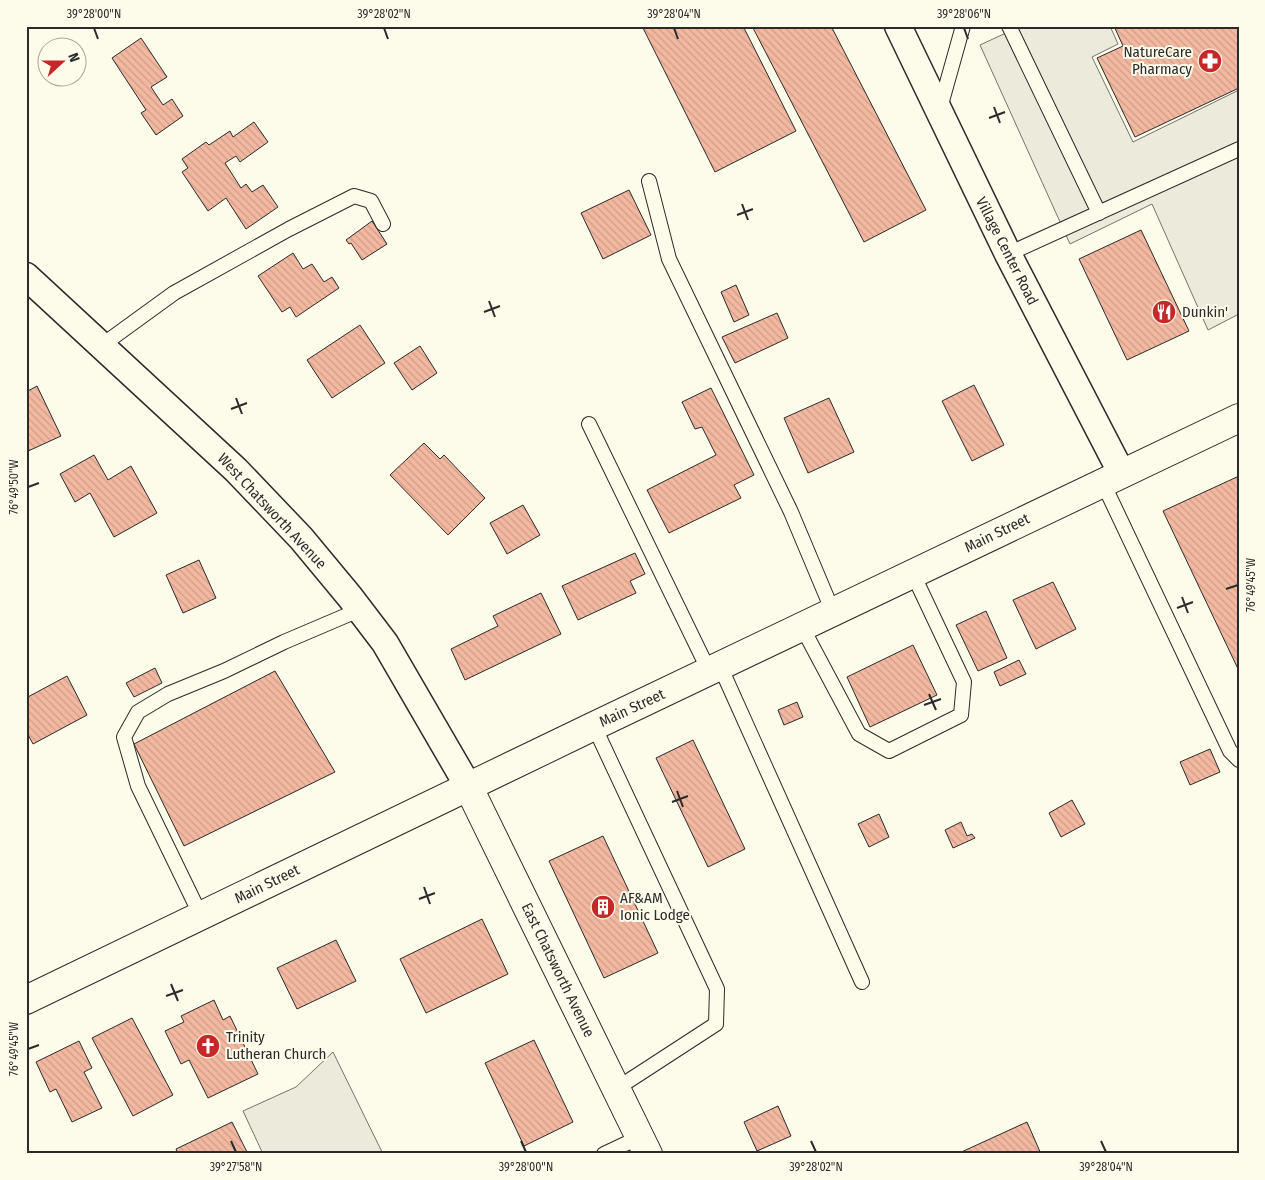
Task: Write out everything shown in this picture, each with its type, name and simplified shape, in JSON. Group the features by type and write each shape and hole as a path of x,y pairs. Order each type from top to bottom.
{"main road":[{"name":"Main Street","path":"26,1000 468,786 1239,418"},
{"name":"East Chatsworth Avenue","path":"468,786 644,1145"}],"street":[{"name":"Village Center Road","path":"898,26 1008,254 1112,478"},
{"name":"West Chatsworth Avenue","path":"26,276 236,470 301,538 385,643 468,786"}],"lane":[{"path":"939,111 963,26"},
{"path":"1008,26 1099,213"},
{"path":"1008,254 1239,149"},
{"path":"650,181 669,259 791,512 833,612"},
{"path":"102,346 174,293 289,229 354,196 371,201 383,224"},
{"path":"589,424 714,669 862,982"},
{"path":"1112,478 1230,751 1239,760"},
{"path":"802,627 859,734 890,751 961,715 964,682 913,574"},
{"path":"200,916 138,786 124,737 138,712 168,694 359,610"},
{"path":"594,726 717,989 716,1024 616,1089"},
{"path":"604,1154 644,1145"}],"shaded area":[{"path":"1021,26 1110,26 1118,44 1092,57 1133,142 1239,90 1239,317 1237,315 1208,330 1152,204 1070,244 980,45"},
{"path":"333,1052 383,1154 263,1154 243,1111 296,1087"}],"building":[{"path":"642,26 743,26 796,131 715,172"},
{"path":"752,26 831,26 926,210 864,242"},
{"path":"1114,26 1239,26 1239,88 1135,137 1097,58 1123,46"},
{"path":"141,38 167,77 151,87 163,105 172,99 183,116 156,135 141,113 146,110 112,58"},
{"path":"254,122 268,142 240,162 236,156 225,163 241,188 246,184 252,192 263,185 278,207 246,229 226,198 208,211 182,172 188,168 182,159 206,142 209,145 230,131 233,137"},
{"path":"629,190 651,235 603,259 581,213"},
{"path":"372,221 387,244 362,260 351,243 349,244 346,240"},
{"path":"1141,230 1189,331 1127,360 1079,259"},
{"path":"293,253 303,269 312,264 324,282 332,277 339,288 296,317 290,307 282,312 258,276"},
{"path":"736,285 749,315 734,322 721,292"},
{"path":"777,313 788,338 735,363 722,337"},
{"path":"360,325 385,363 332,398 307,360"},
{"path":"420,346 437,373 412,390 394,363"},
{"path":"974,385 1004,445 972,461 942,401"},
{"path":"37,386 61,436 26,452 26,392"},
{"path":"711,388 754,475 734,485 741,498 669,533 647,490 716,455 702,427 695,429 682,402"},
{"path":"829,398 854,452 808,473 784,418"},
{"path":"424,443 440,459 444,455 485,498 448,535 390,475"},
{"path":"94,455 108,480 131,466 157,513 114,537 90,493 75,502 60,474"},
{"path":"1239,476 1239,671 1163,511"},
{"path":"523,505 540,535 507,554 490,523"},
{"path":"635,553 645,574 630,581 636,593 578,620 562,586"},
{"path":"199,560 216,598 183,613 166,575"},
{"path":"1053,582 1076,629 1036,649 1013,600"},
{"path":"541,593 561,634 465,680 451,649 498,626 493,616"},
{"path":"986,611 1007,658 978,671 956,625"},
{"path":"913,645 937,695 870,727 847,677"},
{"path":"1019,660 1026,674 1000,686 994,672"},
{"path":"155,668 162,683 134,697 126,683"},
{"path":"275,671 335,772 184,846 134,744"},
{"path":"67,676 87,715 33,744 26,731 26,698"},
{"path":"797,702 803,717 784,725 778,710"},
{"path":"693,740 745,849 708,867 656,758"},
{"path":"1210,749 1220,772 1190,785 1180,762"},
{"path":"1072,800 1085,824 1061,837 1049,813"},
{"path":"879,814 889,837 869,847 858,824"},
{"path":"961,822 967,836 972,834 975,838 953,848 945,830"},
{"name":"AF&AM Ionic Lodge","path":"603,836 658,953 604,978 549,861"},
{"path":"482,919 508,974 426,1013 400,959"},
{"path":"336,940 356,981 297,1009 277,968"},
{"name":"Trinity Lutheran Church","path":"214,1000 223,1020 230,1016 258,1074 208,1098 189,1060 181,1064 165,1031 184,1022 181,1016"},
{"path":"132,1018 173,1095 133,1116 92,1038"},
{"path":"534,1040 573,1122 524,1146 485,1063"},
{"path":"79,1041 92,1068 84,1072 102,1108 72,1122 56,1089 50,1092 36,1062"},
{"path":"778,1106 791,1136 757,1151 744,1122"},
{"path":"232,1122 248,1154 178,1154 176,1149"},
{"path":"1027,1122 1041,1154 957,1154"}],"place":[{"name":"NatureCare Pharmacy","path":"1210,61"},
{"name":"Dunkin'","path":"1164,312"},
{"name":"AF&AM Ionic Lodge","path":"603,907"},
{"name":"Trinity Lutheran Church","path":"208,1046"}]}
